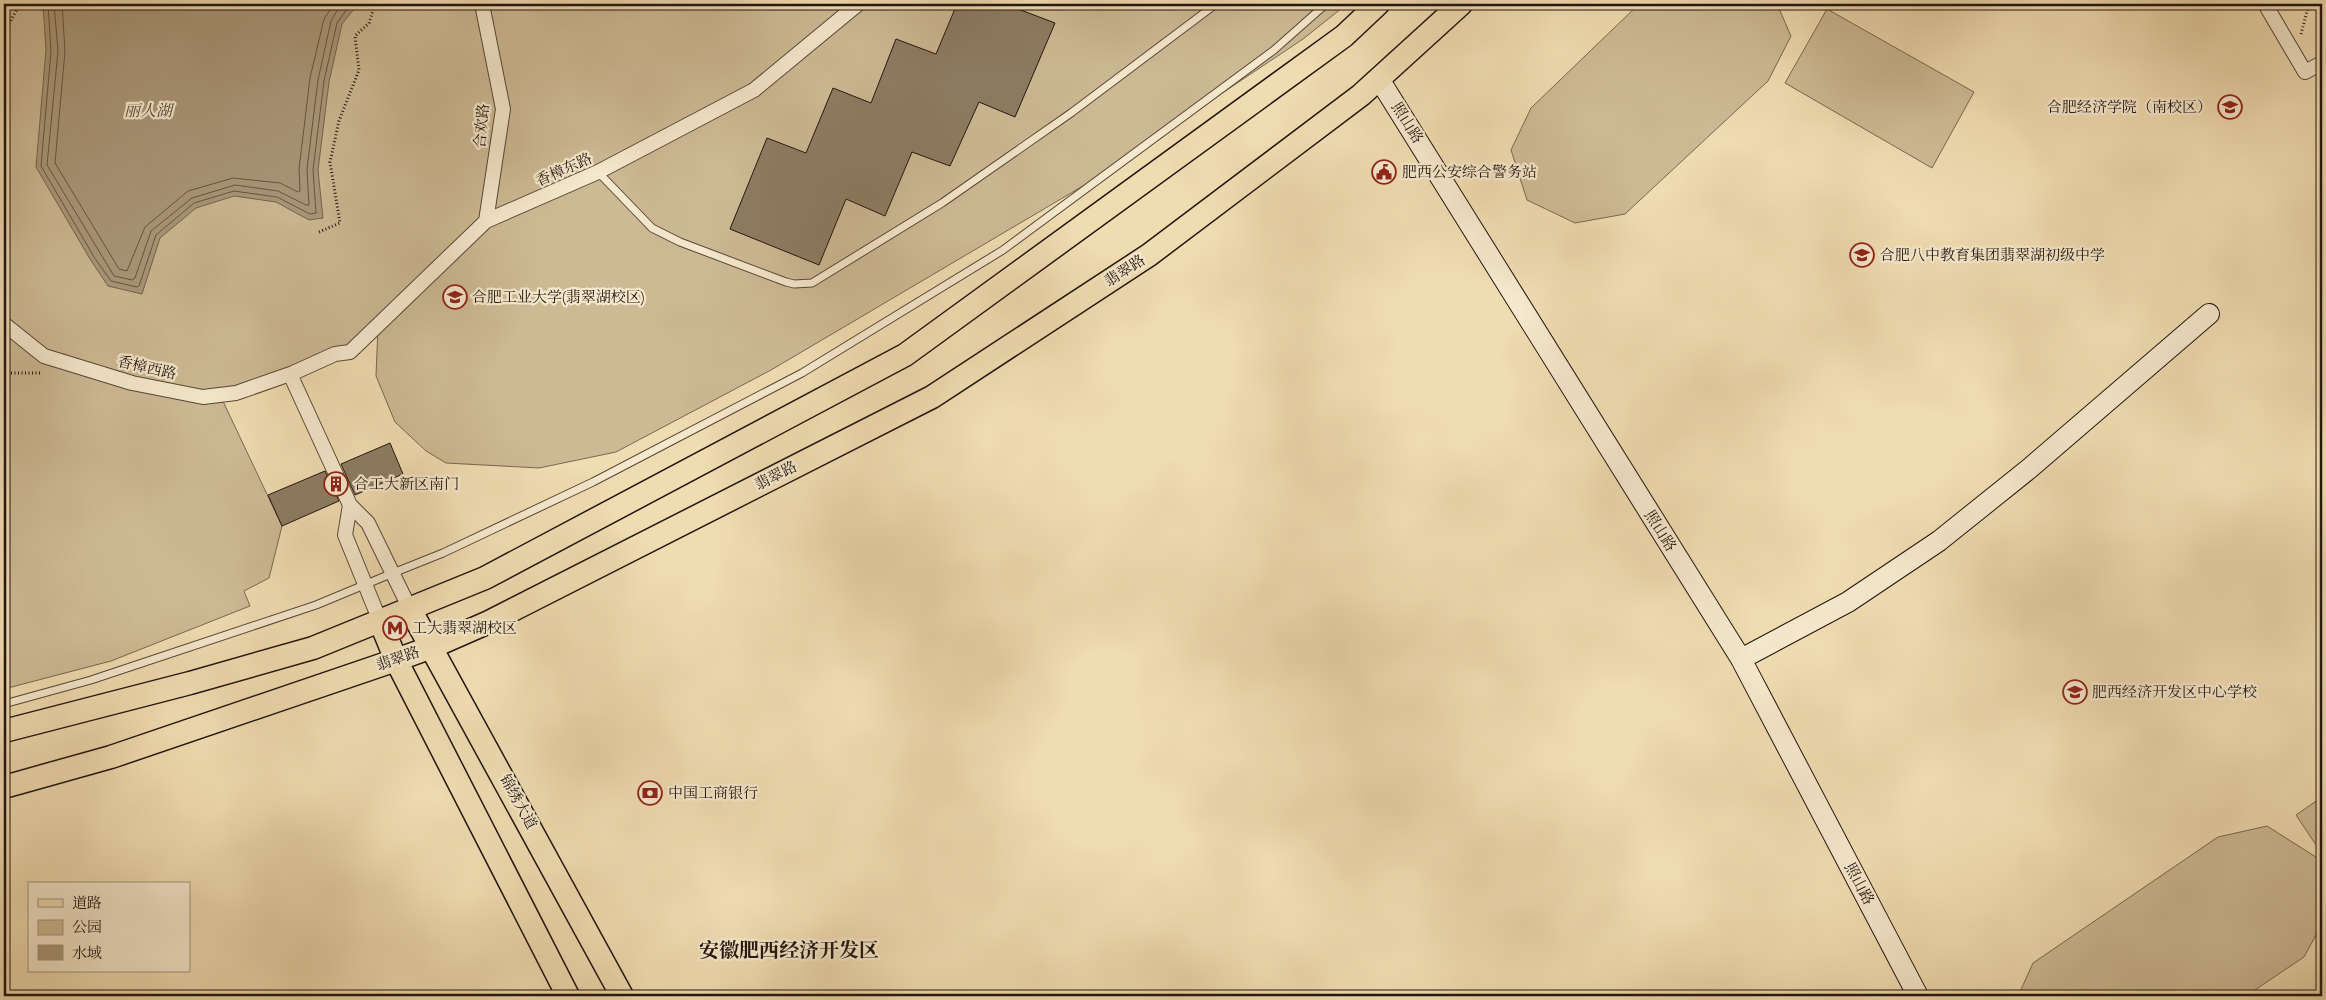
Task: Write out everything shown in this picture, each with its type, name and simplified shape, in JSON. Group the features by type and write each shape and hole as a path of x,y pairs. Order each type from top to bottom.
{"main road":[{"path":"4,731 181,685 312,648 485,578 905,355 1344,36 1378,4"},
{"name":"翡翠路","path":"4,787 111,756 432,647 490,622 932,397 1149,255 1361,95 1461,4"},
{"name":"锦绣大道","path":"410,609 622,996"},
{"path":"380,621 396,660 568,996"}],"street":[{"name":"合欢路","path":"482,4 503,109 486,221"},
{"name":"香樟东路","path":"291,373 335,354 350,352 486,221 598,172 754,90 858,4"},
{"path":"2265,4 2305,72 2322,62"},
{"name":"照山路","path":"1379,79 1741,659 1918,996"},
{"path":"1741,659 1848,602 1939,541 2030,468 2209,314"},
{"name":"香樟西路","path":"4,324 44,356 132,383 203,396 236,393 291,373"},
{"path":"291,373 350,505 368,523 410,609"},
{"path":"350,505 345,535 380,621"}],"lane":[{"path":"598,172 652,228 680,242 786,282 794,284 812,283 958,192 1071,113 1216,4"},
{"path":"4,704 91,680 316,605 366,585 442,553 594,482 802,373 1003,250 1274,50 1326,4"}],"path":[{"path":"4,32 20,4"},
{"path":"318,232 340,223 330,162 339,121 359,70 355,36 369,23 375,4"},
{"path":"2294,53 2300,44 2309,4"}],"green space":[{"name":"合肥工业大学(翡翠湖校区)","path":"4,4 1347,4 1303,39 1088,183 771,370 616,452 539,468 446,463 426,451 395,422 376,376 378,326 335,354 220,395 282,526 269,578 244,591 250,606 111,661 4,689"},
{"path":"1639,4 1777,4 1791,36 1768,81 1625,214 1575,223 1527,200 1511,150 1531,108"},
{"path":"1827,9 1974,92 1932,168 1785,83"},
{"path":"2322,797 2322,854 2296,815"},
{"path":"2267,826 2319,859 2322,879 2322,924 2304,957 2246,996 2018,996 2033,963 2218,837"}],"water":[{"name":"丽人湖","path":"43,4 351,4 354,9 342,24 329,82 318,170 323,218 309,220 276,202 234,196 196,208 160,238 142,294 108,286 36,167 46,50"}],"building":[{"path":"957,4 1005,4 1055,23 1015,117 979,102 950,166 912,152 885,216 846,199 819,265 730,229 767,138 806,153 833,88 871,103 896,39 936,54"},
{"path":"390,443 403,474 355,495 341,464"},
{"path":"325,471 339,501 282,526 268,495"}],"place":[{"name":"合肥经济学院（南校区）","path":"2230,107"},
{"name":"肥西公安综合警务站","path":"1384,172"},
{"name":"合肥八中教育集团翡翠湖初级中学","path":"1862,255"},
{"name":"合肥工业大学(翡翠湖校区)","path":"455,297"},
{"name":"合工大新区南门","path":"336,484"},
{"name":"工大翡翠湖校区","path":"395,628"},
{"name":"肥西经济开发区中心学校","path":"2075,692"},
{"name":"中国工商银行","path":"650,793"}],"district":[{"name":"安徽肥西经济开发区","path":"789,951"}]}
